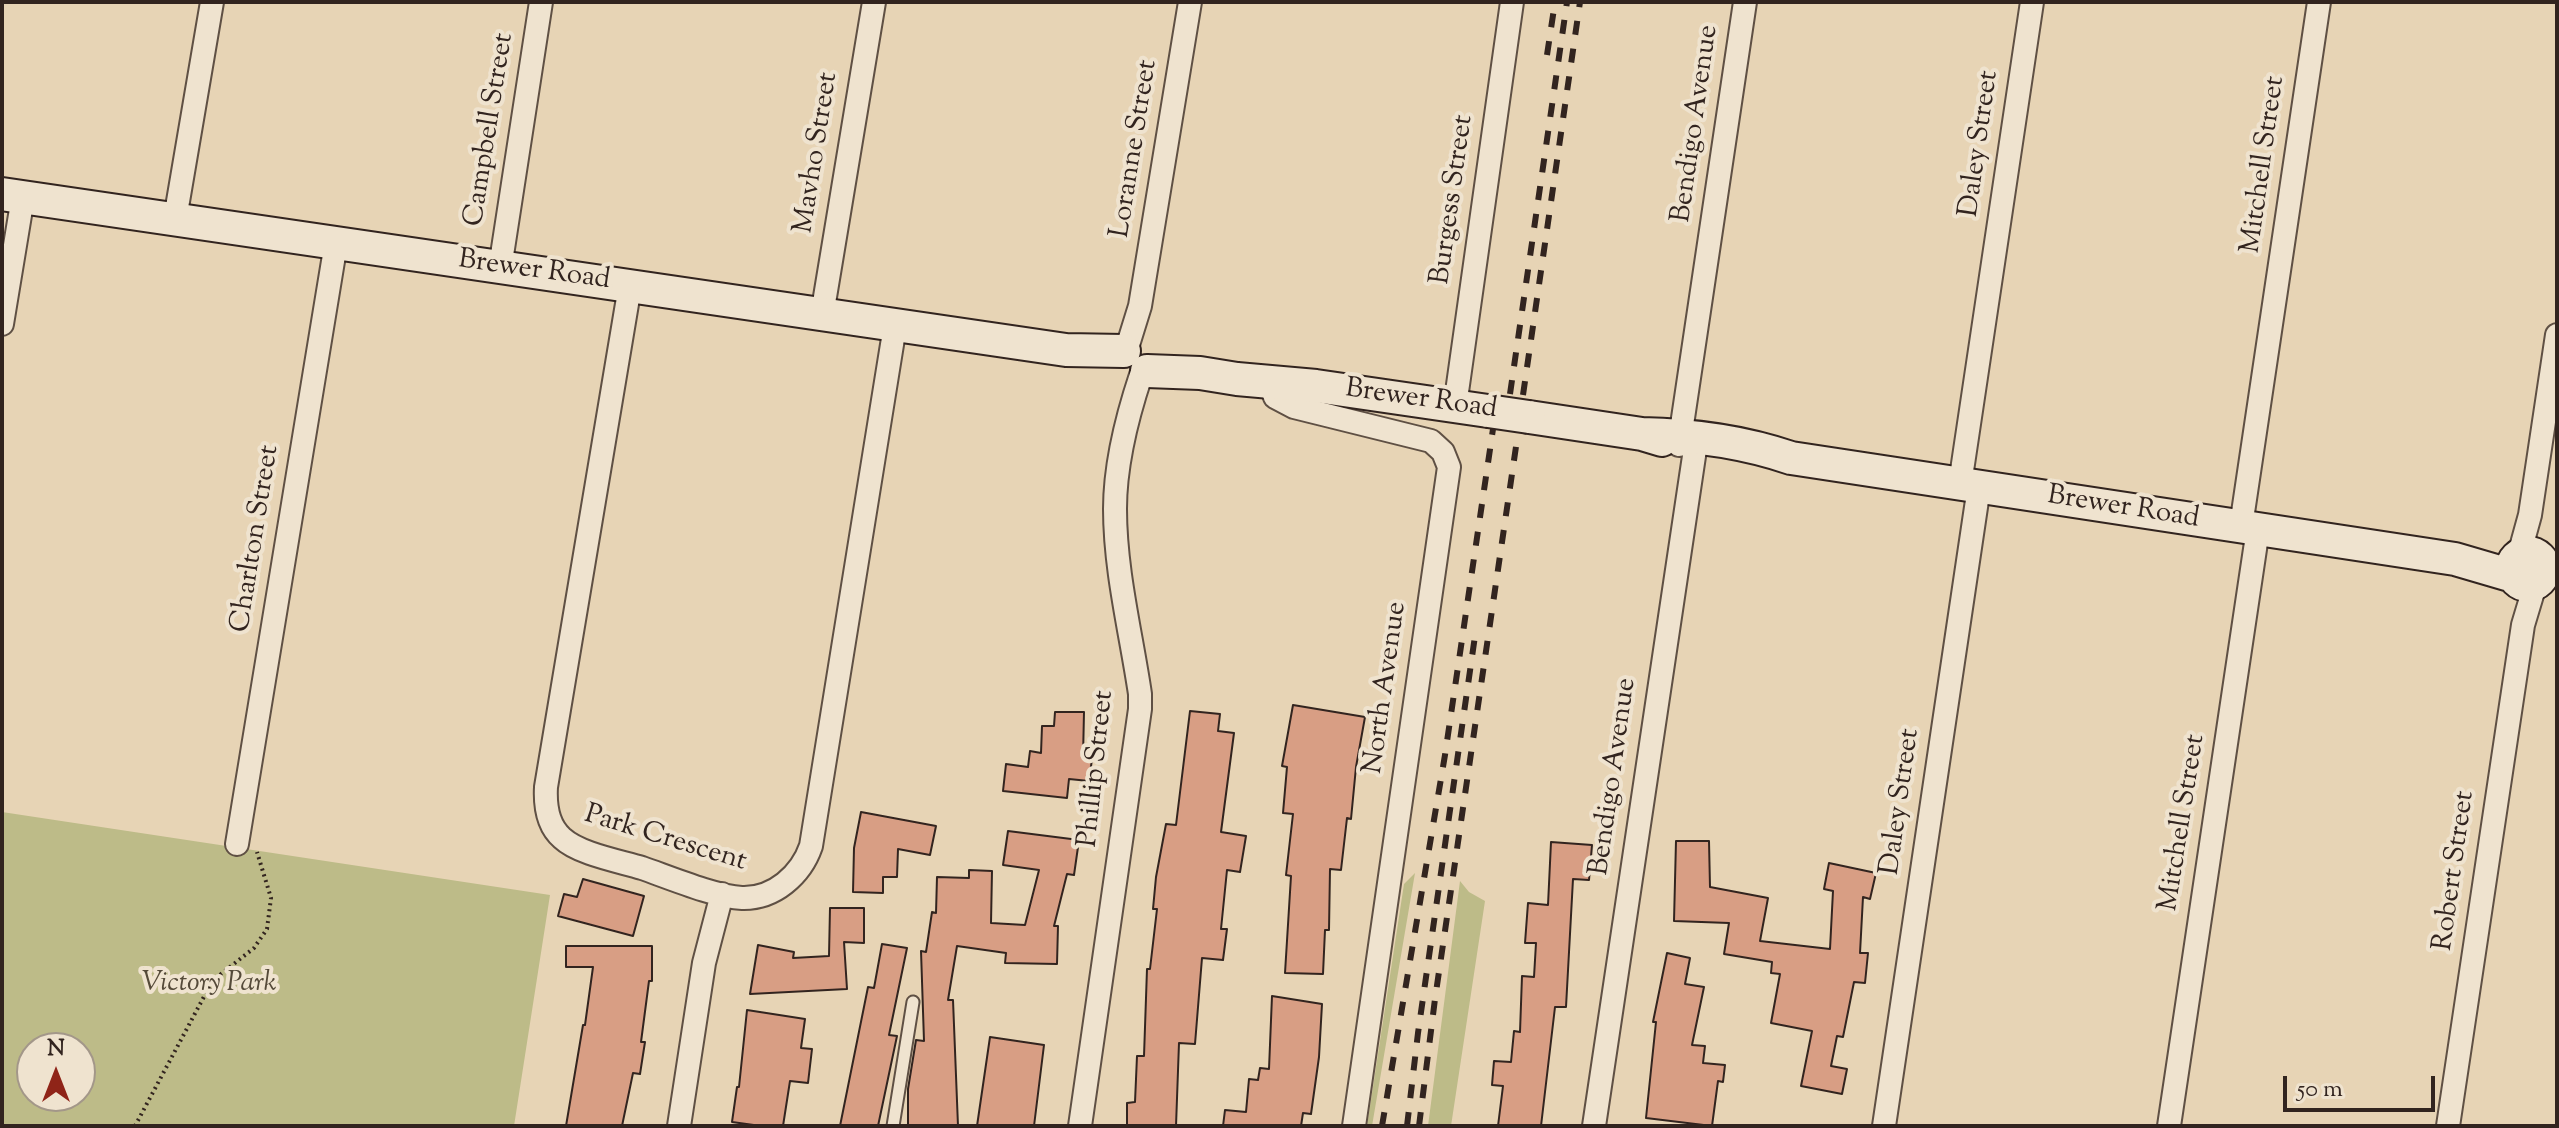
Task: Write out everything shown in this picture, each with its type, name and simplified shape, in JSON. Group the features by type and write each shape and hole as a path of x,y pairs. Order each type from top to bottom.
{"street":[{"path":"175,219 212,2"},
{"name":"Campbell Street","path":"500,268 541,2"},
{"name":"Mavho Street","path":"822,315 874,2"},
{"name":"Loranne Street","path":"1135,361 1140,306 1190,2"},
{"name":"Burgess Street","path":"1455,406 1512,2"},
{"name":"Bendigo Avenue","path":"1594,1126 1745,2"},
{"name":"Daley Street","path":"1884,1126 2032,2"},
{"name":"Mitchell Street","path":"2169,1126 2319,2"},
{"path":"2,324 12,196"},
{"name":"Brewer Road","path":"12,196 1066,350 1200,373 1316,386 1642,434 1688,441 1761,460 1791,458 2533,570"},
{"name":"Charlton Street","path":"247,845 336,243"},
{"name":"Park Crescent","path":"630,286 545,800 551,824 569,844 743,898 769,893 794,876 802,867 811,846 895,326"},
{"name":"Robert Street","path":"2448,1126 2533,570 2530,515 2557,335"},
{"name":"Phillip Street","path":"1080,1126 1140,709 1115,507 1135,361"},
{"name":"North Avenue","path":"1270,383 1275,397 1294,407 1431,441 1443,452 1449,467 1354,1126"},
{"path":"679,1126 715,891"}],"lane":[{"path":"893,1126 913,1002"}],"path":[{"path":"135,1126 207,991 221,974 254,948 267,929 271,898 260,866 247,845"}],"green space":[{"name":"Victory Park","path":"2,812 550,895 514,1126 2,1126"},
{"path":"1415,873 1372,1126 1367,1126 1404,884"},
{"path":"1460,881 1469,892 1485,901 1451,1126 1428,1126"}],"building":[{"path":"1293,705 1365,717 1341,870 1330,869 1329,930 1325,930 1323,974 1285,973 1291,876 1286,875 1293,814 1283,813 1287,767 1282,766"},
{"path":"1190,711 1220,714 1218,731 1234,733 1221,832 1246,836 1240,872 1227,870 1221,929 1227,929 1223,960 1202,958 1195,1044 1179,1043 1176,1126 1127,1126 1127,1103 1135,1102 1137,1056 1144,1056 1147,969 1150,969 1157,909 1153,909 1156,877 1166,824 1176,825"},
{"path":"1055,712 1084,712 1083,758 1092,759 1089,781 1069,779 1067,798 1003,791 1006,764 1028,767 1030,751 1041,753 1042,726 1054,726"},
{"path":"861,812 936,826 930,855 898,849 897,877 883,877 883,893 853,892 854,848"},
{"path":"1008,831 1079,840 1074,875 1067,874 1054,926 1058,926 1057,964 1005,963 1006,953 957,946 948,1000 953,1000 958,1126 908,1126 908,1089 916,1040 924,1041 921,951 926,952 932,912 936,913 937,877 969,878 969,870 992,871 991,923 1025,925 1039,870 1003,865"},
{"path":"1676,841 1709,841 1710,887 1768,898 1760,941 1830,949 1833,891 1824,889 1829,863 1876,873 1870,899 1863,897 1860,953 1868,953 1865,983 1854,982 1843,1037 1837,1036 1831,1066 1847,1069 1842,1094 1801,1086 1812,1031 1771,1023 1780,974 1771,973 1772,962 1724,954 1729,923 1674,921"},
{"path":"1551,842 1592,845 1589,880 1573,879 1566,1007 1555,1007 1541,1126 1498,1126 1503,1086 1492,1085 1494,1061 1511,1062 1514,1031 1520,1032 1522,976 1534,977 1536,943 1525,943 1528,903 1548,905"},
{"path":"583,879 644,896 633,936 558,916 564,894 577,897"},
{"path":"830,908 864,908 864,943 844,942 847,989 750,994 758,945 794,952 793,958 829,956"},
{"path":"882,944 907,948 889,1035 897,1036 878,1126 840,1126 868,987 874,988"},
{"path":"566,946 652,946 652,981 649,981 641,1042 645,1042 640,1074 633,1073 622,1126 566,1126 593,967 566,967"},
{"path":"1667,953 1690,958 1685,984 1704,987 1692,1045 1705,1046 1703,1063 1725,1065 1723,1082 1718,1081 1712,1126 1646,1118 1656,1022 1653,1022"},
{"path":"1272,996 1322,1004 1311,1114 1303,1113 1301,1126 1223,1126 1225,1110 1246,1112 1249,1079 1258,1080 1260,1068 1269,1069"},
{"path":"747,1010 805,1019 801,1048 812,1049 808,1083 790,1081 783,1126 732,1122"},
{"path":"990,1037 1044,1045 1034,1126 977,1126"}],"railway":[{"path":"1547,55 1555,2"},
{"path":"1510,394 1567,2"},
{"path":"1523,395 1580,2"},
{"path":"1382,1126 1445,755 1493,429"},
{"path":"1419,1126 1518,433"},
{"path":"1407,1126 1476,629"}]}
